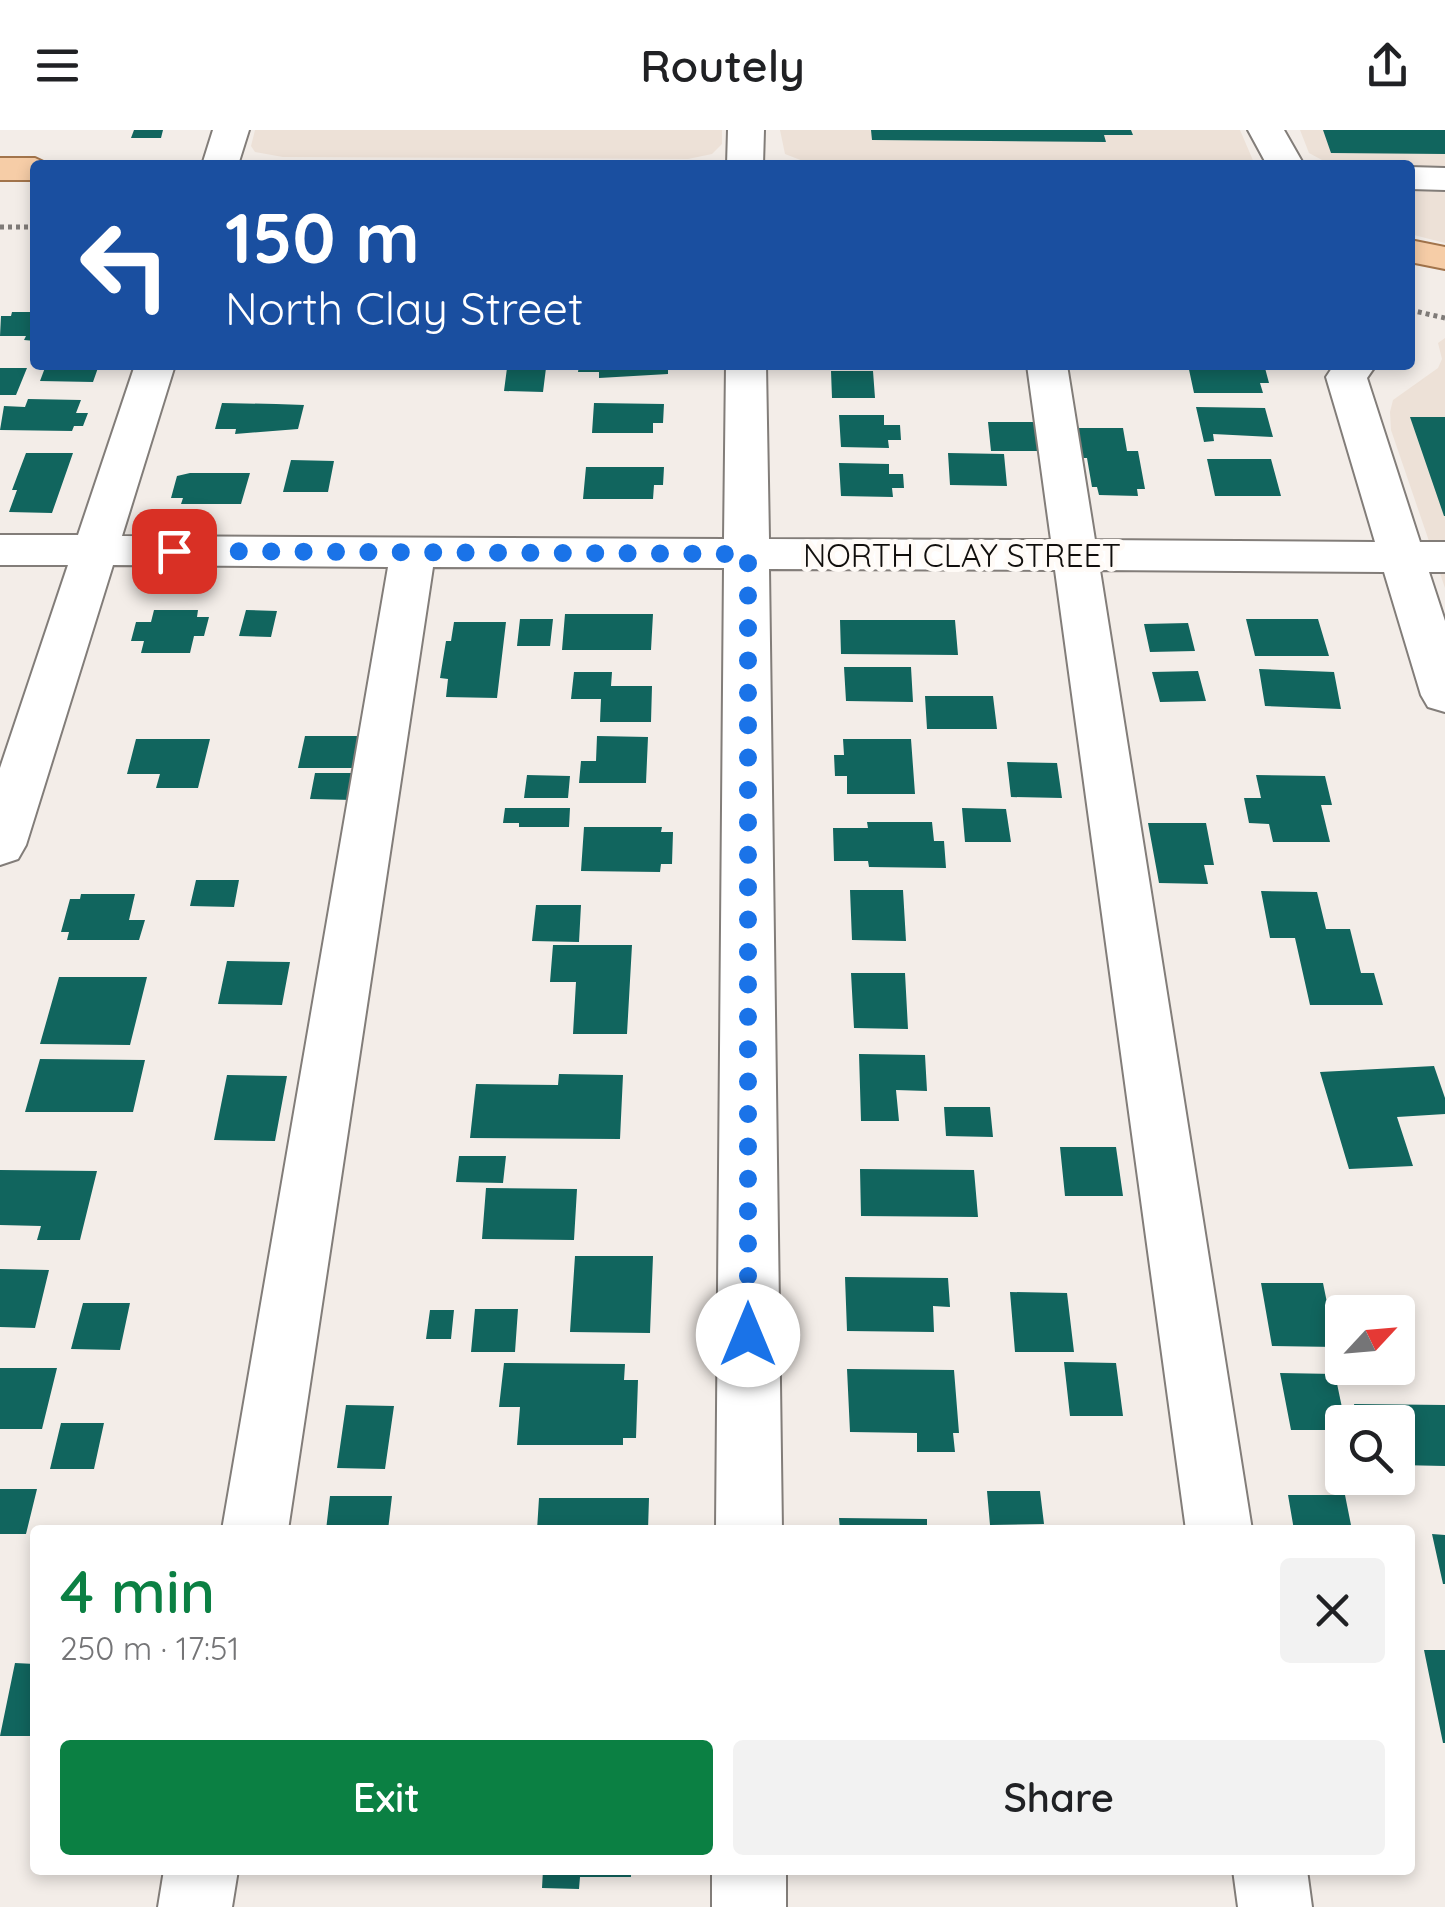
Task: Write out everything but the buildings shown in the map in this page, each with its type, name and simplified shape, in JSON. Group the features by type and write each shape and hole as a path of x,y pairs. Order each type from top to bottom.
{"main road":[{"path":"0,169 30,170"},
{"path":"0,204 30,204"},
{"path":"1415,252 1445,258"},
{"path":"1415,285 1445,292"}],"street":[{"path":"222,160 231,130"},
{"path":"745,160 746,130"},
{"path":"1266,130 1282,160"},
{"path":"1415,178 1445,179"},
{"path":"0,845 153,370"},
{"path":"746,370 748,1525"},
{"path":"1048,370 1218,1525"},
{"path":"1352,370 1346,377 1424,557 1445,695"},
{"name":"NORTH CLAY STREET","path":"0,550 1424,557"},
{"path":"257,1525 413,552"},
{"path":"195,1907 199,1875"},
{"path":"749,1875 749,1907"},
{"path":"1271,1875 1276,1907"}],"path":[{"path":"0,227 30,227"},
{"path":"1415,311 1445,318"}],"shaded area":[{"path":"255,130 722,130 722,144 712,154 688,159 283,157 255,152 251,146"},
{"path":"780,130 1240,130 1253,160 800,160 785,154"},
{"path":"1300,130 1445,130 1445,243 1415,235 1415,160 1322,160 1309,153"},
{"path":"1445,338 1445,588 1391,430 1390,412 1393,400 1438,368 1442,359 1438,343"}],"route":[{"path":"174,551 748,554 748,1335"}]}
